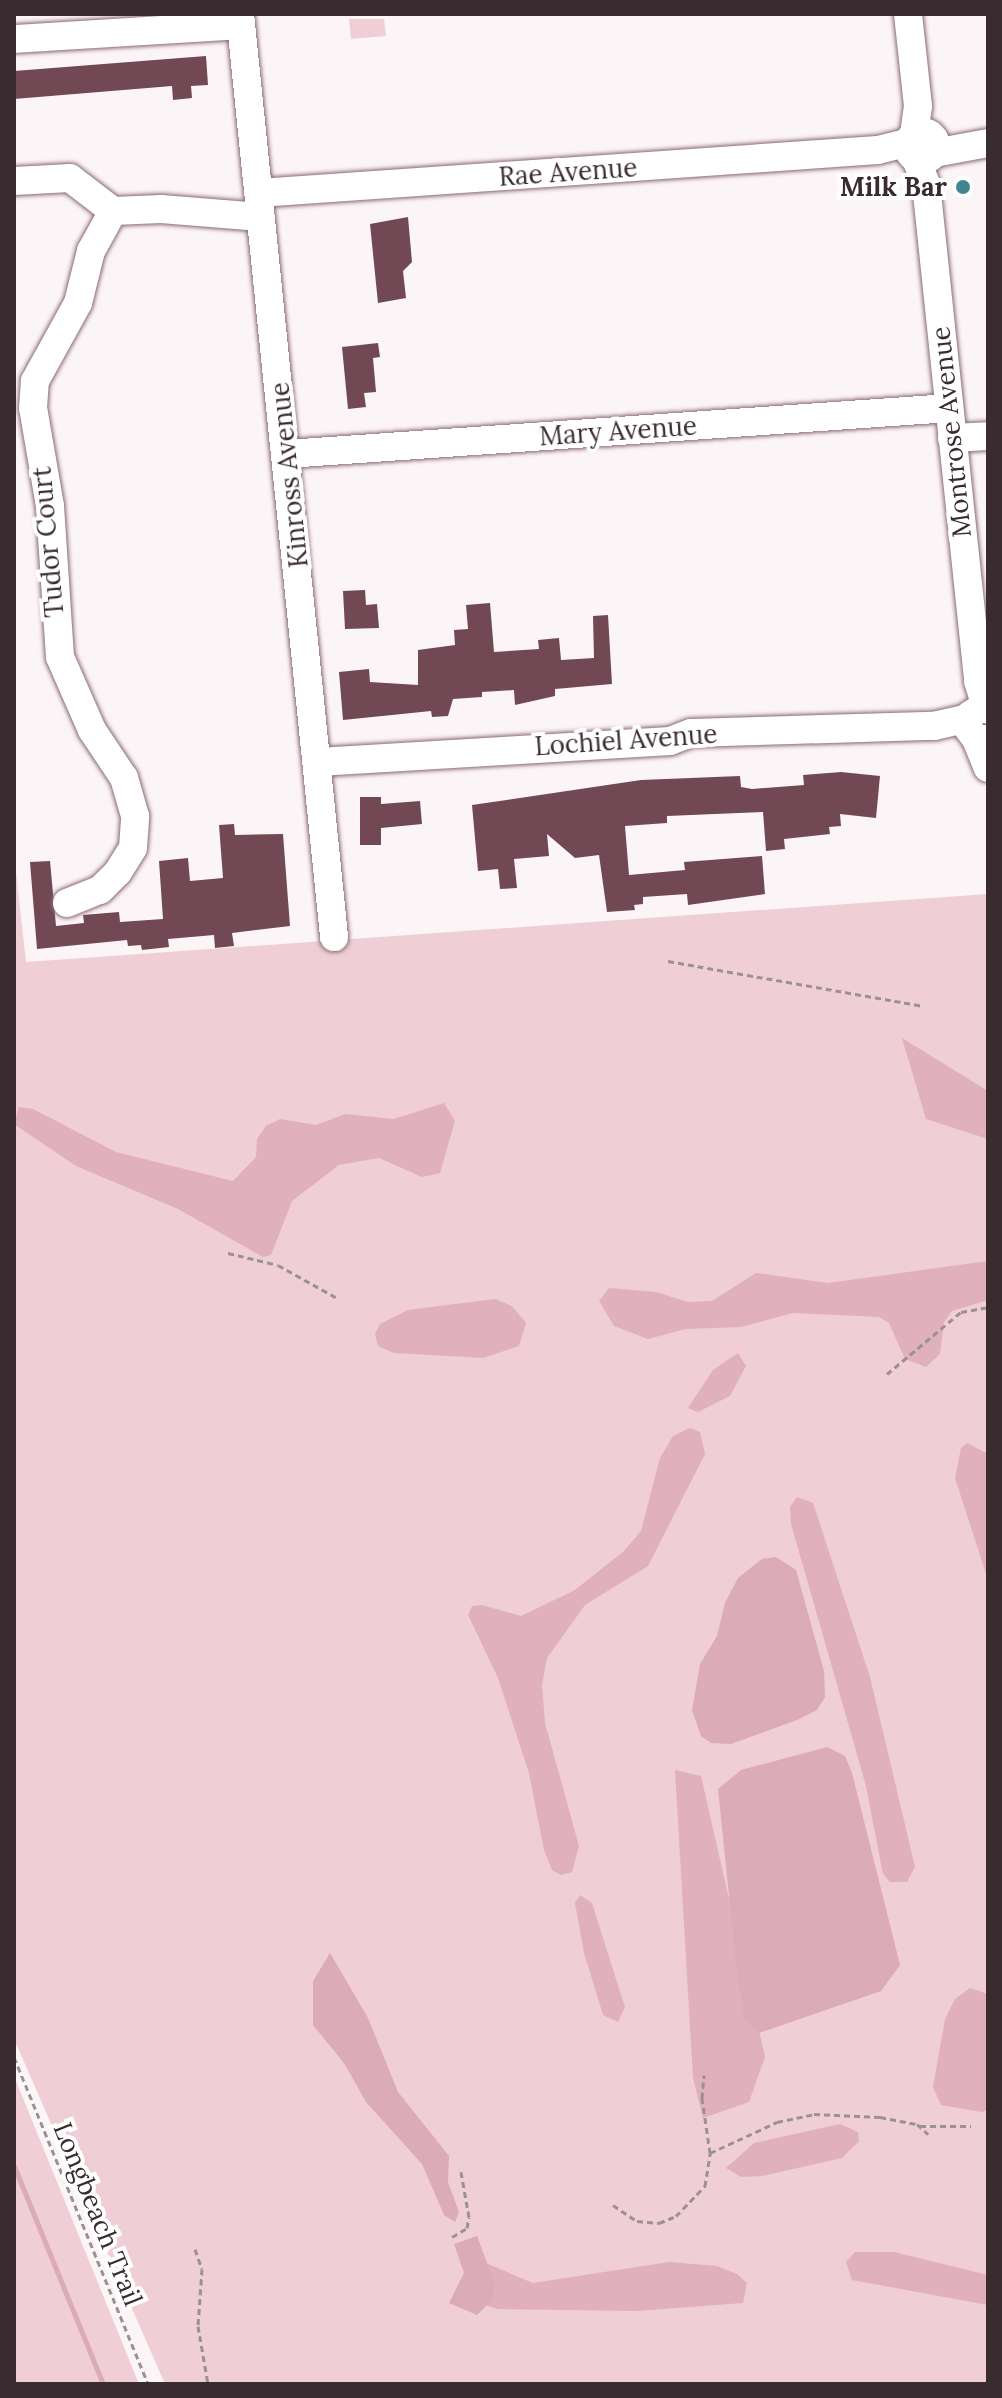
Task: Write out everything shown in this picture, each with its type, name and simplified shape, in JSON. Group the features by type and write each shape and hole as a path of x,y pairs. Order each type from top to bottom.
{"street":[{"name":"Montrose Avenue","path":"908,14 926,150 978,681 978,723 988,768"},
{"path":"14,39 241,20"},
{"name":"Kinross Avenue","path":"241,20 334,937"},
{"name":"Rae Avenue","path":"259,203 988,143"},
{"path":"14,181 70,178 113,211 176,211 259,203"},
{"name":"Tudor Court","path":"67,903 91,895 114,877 133,848 135,816 124,778 92,730 60,657 51,519 33,394 40,368 78,303 93,246 113,211"},
{"name":"Mary Avenue","path":"287,454 949,408"},
{"path":"952,438 988,436"},
{"name":"Lochiel Avenue","path":"318,762 670,741 691,733 978,723"}],"path":[{"path":"668,961 922,1006"},
{"path":"228,1253 278,1265 337,1298"},
{"path":"887,1374 961,1312 988,1307"},
{"name":"Longbeach Trail","path":"14,2057 148,2384"},
{"path":"613,2205 647,2224 668,2221 705,2186 710,2153 702,2098 704,2075"},
{"path":"710,2153 777,2122 814,2114 856,2114 920,2126 971,2126"},
{"path":"920,2126 928,2134"},
{"path":"452,2237 467,2228 469,2217 461,2172"},
{"path":"195,2249 202,2269 198,2326 208,2384"}],"shaded area":[{"path":"349,19 384,19 386,36 351,39"},
{"path":"14,853 26,962 988,894 988,2384 165,2384 14,2039"},
{"path":"902,1038 988,1091 988,1139 926,1119"},
{"path":"444,1103 455,1121 440,1173 422,1177 379,1158 339,1165 292,1201 271,1255 263,1257 178,1209 76,1166 14,1124 19,1107 33,1109 116,1152 233,1181 256,1157 257,1139 266,1126 280,1119 316,1125 345,1114 394,1119"},
{"path":"988,1261 988,1300 952,1311 944,1322 940,1354 926,1367 905,1359 889,1323 879,1317 793,1313 741,1327 685,1329 648,1339 614,1326 599,1301 609,1288 656,1292 688,1302 712,1301 756,1273 828,1283"},
{"path":"495,1299 512,1306 526,1323 519,1346 483,1358 394,1353 378,1346 375,1334 380,1324 408,1310"},
{"path":"738,1353 746,1366 730,1396 698,1412 688,1408 713,1370"},
{"path":"690,1428 700,1432 705,1454 648,1566 585,1605 547,1658 542,1685 545,1723 579,1846 572,1872 561,1875 552,1870 544,1850 529,1773 498,1678 468,1615 472,1606 482,1605 521,1616 575,1590 624,1551 641,1531 660,1458 673,1436"},
{"path":"967,1443 988,1454 988,1580 955,1478 961,1448"},
{"path":"797,1497 813,1503 870,1677 915,1867 907,1882 890,1882 883,1874 866,1786 791,1524 790,1507"},
{"path":"776,1557 796,1570 824,1671 825,1697 817,1710 797,1720 731,1744 711,1743 701,1736 692,1710 700,1664 717,1636 725,1603 738,1578 762,1559"},
{"path":"827,1747 845,1756 852,1773 900,1965 881,1991 759,2033 744,2017 718,1789 741,1770"},
{"path":"675,1770 701,1776 765,2057 749,2102 703,2118 693,2078"},
{"path":"580,1895 592,1903 625,2007 618,2022 603,2015 584,1953 575,1903"},
{"path":"330,1953 368,2018 398,2092 449,2156 448,2182 459,2212 455,2222 444,2215 422,2164 366,2102 344,2063 313,2025 313,1981"},
{"path":"970,1988 988,1994 988,2110 982,2112 941,2105 933,2087 945,2019 955,1999"},
{"path":"14,2076 139,2384 14,2384"},
{"path":"840,2124 858,2132 859,2141 842,2158 762,2176 741,2177 726,2168 754,2143"},
{"path":"477,2236 495,2284 491,2301 477,2315 449,2303 464,2273 454,2244"},
{"path":"855,2252 894,2252 988,2275 988,2305 852,2280 846,2262"},
{"path":"669,2262 717,2266 737,2274 747,2283 743,2303 637,2311 497,2309 479,2303 488,2264 533,2283"}],"building":[{"path":"206,56 208,85 191,86 192,98 173,100 172,86 14,99 14,71"},
{"path":"408,217 412,262 403,271 406,298 378,303 370,224"},
{"path":"378,343 380,357 373,358 376,392 364,393 366,407 348,409 342,347"},
{"path":"365,590 366,605 377,604 379,628 345,629 343,591"},
{"path":"490,603 494,652 539,649 538,640 559,638 561,660 594,658 593,616 608,615 612,684 555,689 555,696 515,705 514,690 482,692 482,697 453,699 448,716 432,717 431,711 343,720 339,672 369,669 370,682 418,685 418,650 455,645 454,630 468,629 466,605"},
{"path":"841,772 880,776 876,818 840,814 841,826 829,827 830,834 784,839 785,849 766,851 763,812 667,816 667,823 625,826 629,875 685,870 684,862 762,856 765,894 688,905 687,894 643,897 643,904 634,905 635,910 607,912 599,855 575,858 547,834 549,856 514,859 517,888 500,889 498,869 478,871 472,805 641,780 740,776 741,787 752,789 804,785 803,775"},
{"path":"360,797 381,797 381,804 420,801 422,824 381,828 381,845 360,845"},
{"path":"234,824 235,835 283,834 290,926 232,933 234,946 215,948 214,935 168,939 169,947 142,950 141,945 128,946 127,940 37,949 30,862 50,861 56,926 84,923 83,915 119,912 120,922 163,919 159,861 188,858 190,881 223,878 219,825"}],"waterway":[{"path":"14,2166 103,2384"}],"place":[{"name":"Milk Bar","path":"963,187"}]}
